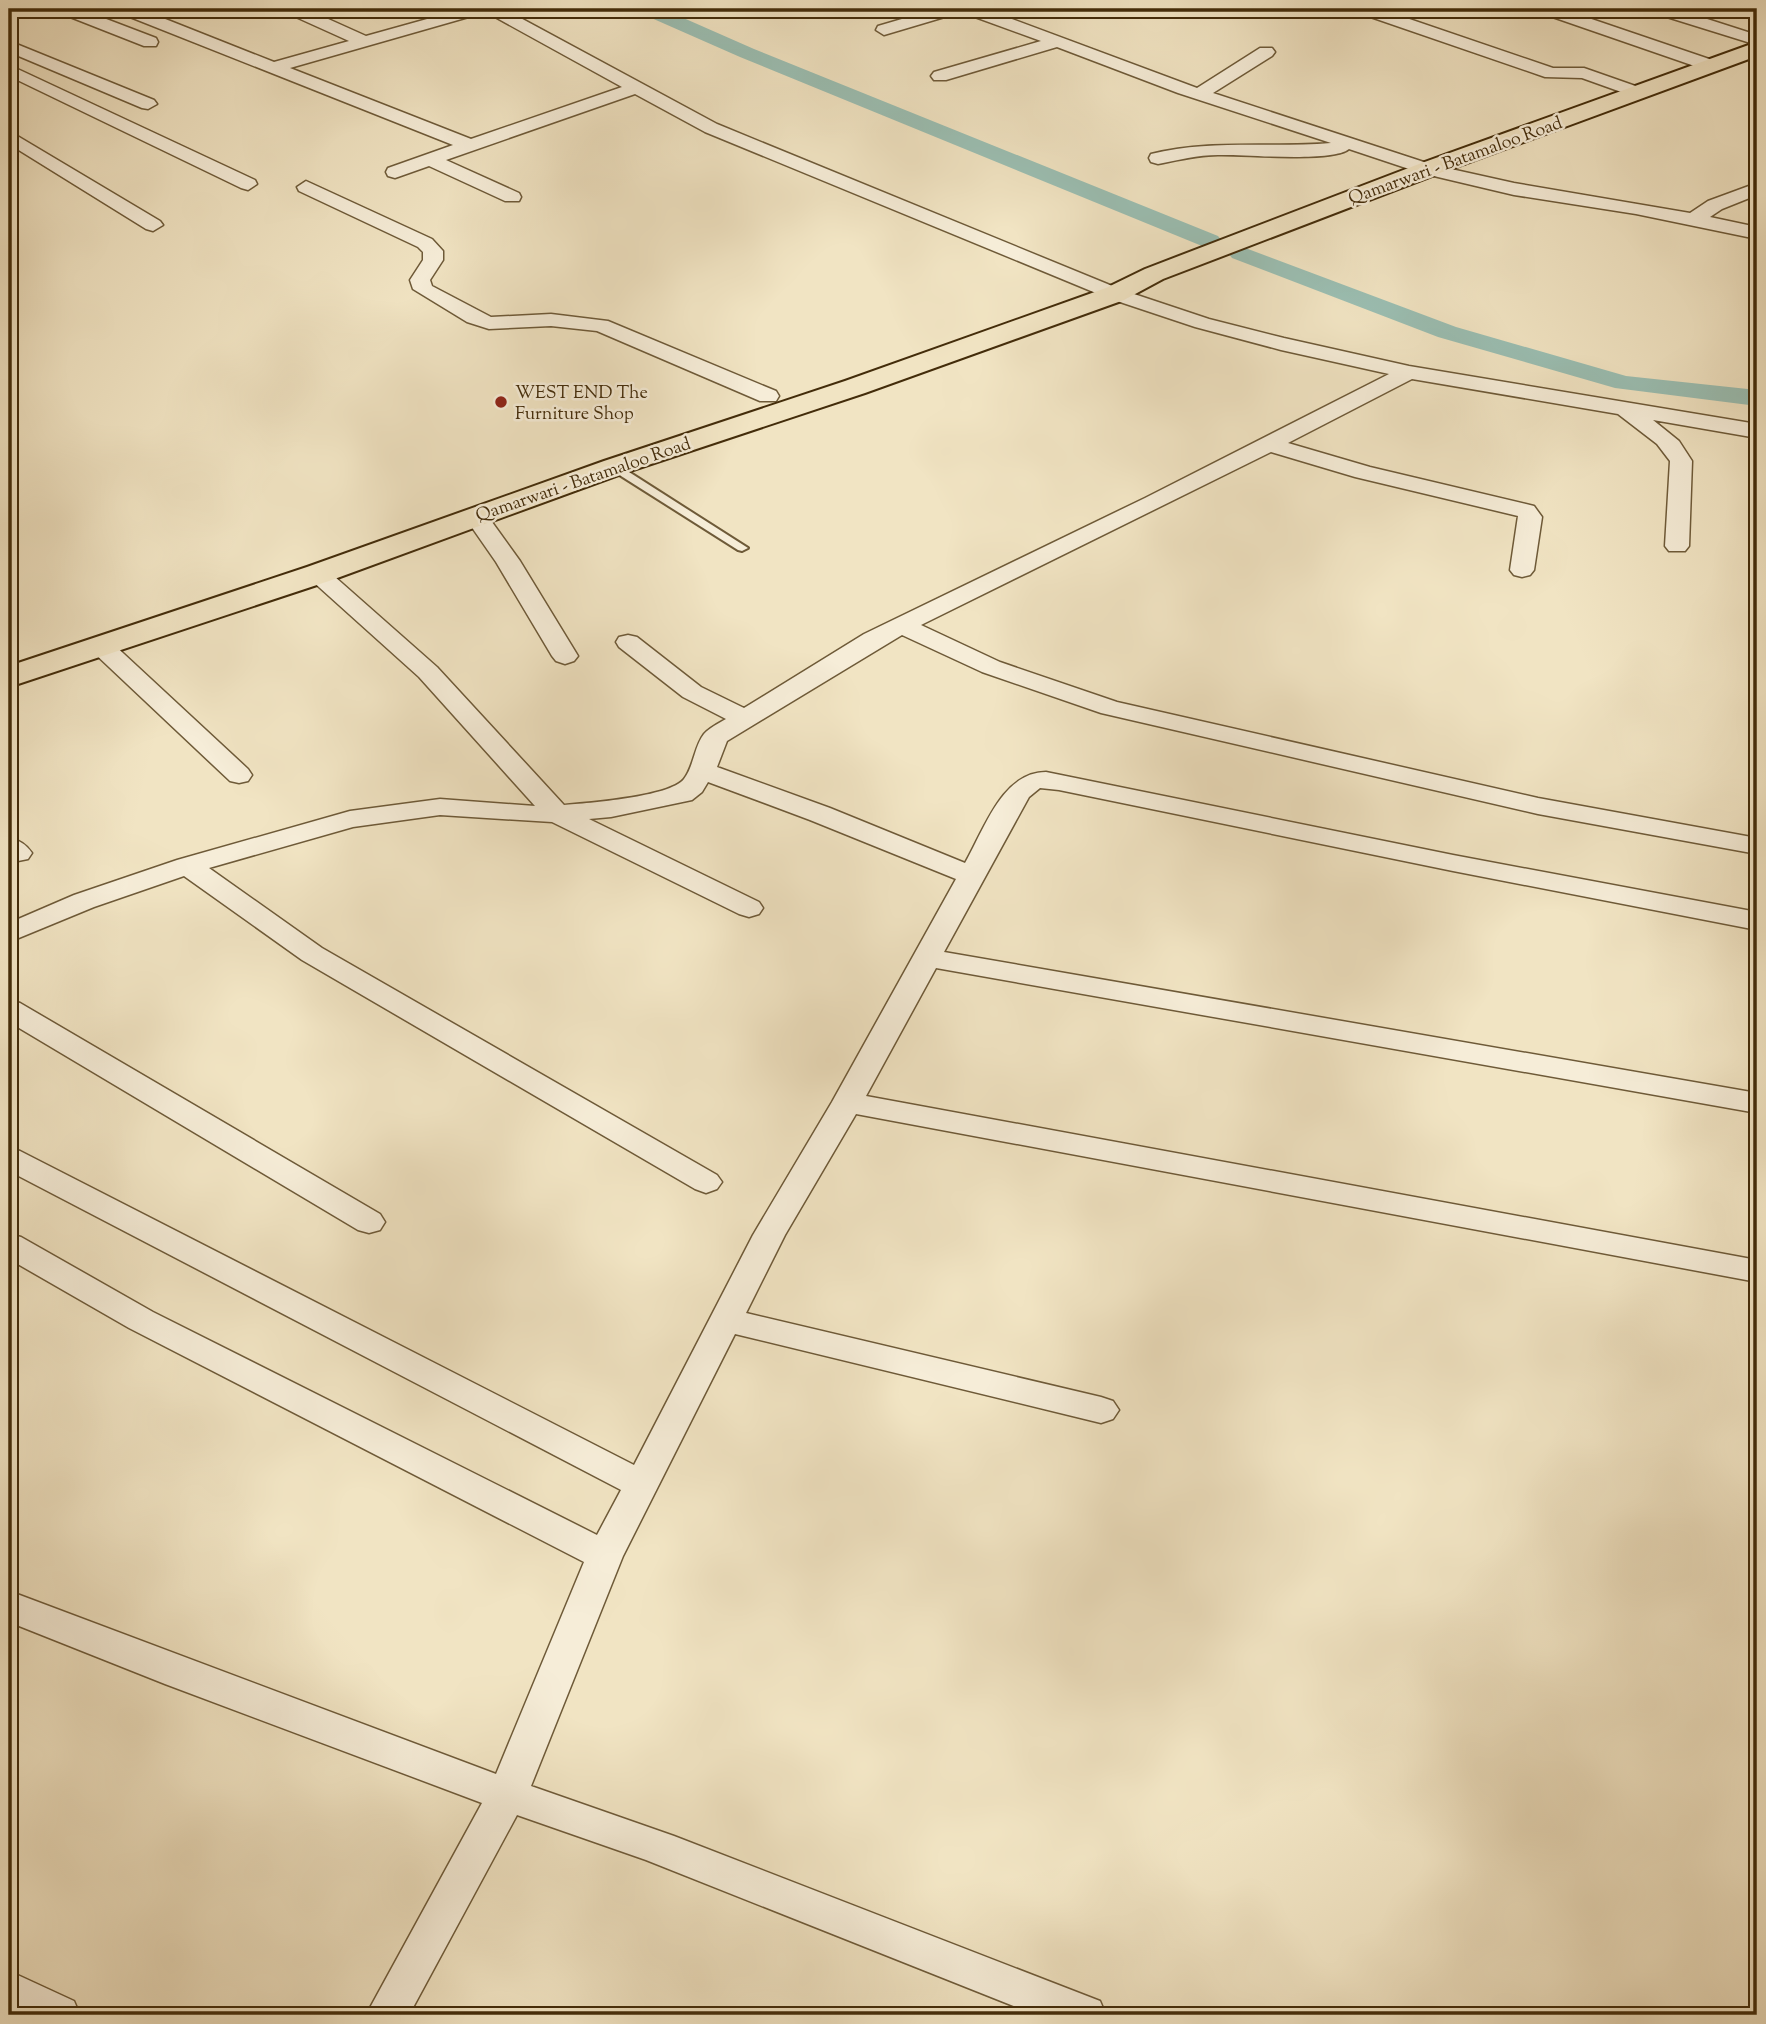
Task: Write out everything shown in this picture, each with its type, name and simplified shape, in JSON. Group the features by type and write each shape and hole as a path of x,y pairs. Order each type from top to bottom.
{"main road":[{"name":"Qamarwari - Batamaloo Road","path":"9,656 768,396 1154,274 1428,169 1757,49"},
{"name":"Qamarwari - Batamaloo Road","path":"9,677 318,574 614,467 855,387 1104,290"}],"street":[{"path":"66,9 150,42"},
{"path":"127,9 471,146"},
{"path":"293,9 363,41"},
{"path":"274,67 480,9"},
{"path":"492,9 711,128 923,213 1104,290 1228,330 1409,372 1757,431"},
{"path":"884,30 952,9"},
{"path":"970,9 1199,94 1428,169 1514,189 1695,219 1757,233"},
{"path":"1365,9 1550,73 1584,74 1638,93"},
{"path":"1547,9 1712,66"},
{"path":"1660,9 1757,40"},
{"path":"940,76 1057,42"},
{"path":"9,46 148,104"},
{"path":"1199,94 1266,52"},
{"path":"9,70 248,184"},
{"path":"63,96 102,84"},
{"path":"395,172 638,87"},
{"path":"9,136 153,225"},
{"path":"1158,158 1215,149 1301,151 1352,146"},
{"path":"430,160 512,197"},
{"path":"306,187 425,243 433,251 433,260 420,279 423,289 474,318 489,323 507,324 551,320 601,325 768,396"},
{"path":"1695,219 1715,205 1757,189"},
{"path":"9,933 85,901 187,866 350,819 440,807 520,814 557,814 611,809 676,797 693,786 715,737 873,639 1153,503 1409,372"},
{"path":"1620,408 1664,438 1675,449 1681,461 1677,546"},
{"path":"1269,444 1363,472 1526,511 1530,516 1522,570"},
{"path":"476,516 508,561 565,656"},
{"path":"318,574 428,672 557,814 749,908"},
{"path":"901,625 991,667 1110,708 1538,806 1757,846"},
{"path":"628,642 692,692 744,718"},
{"path":"100,646 239,775"},
{"path":"702,771 820,814 972,876"},
{"path":"387,2015 507,1795 605,1556 769,1235 847,1102 1018,793 1026,784 1042,779 1453,863 1757,921"},
{"path":"187,866 312,954 706,1182"},
{"path":"927,958 1757,1103"},
{"path":"9,1009 369,1222"},
{"path":"847,1102 1757,1271"},
{"path":"9,1158 642,1485"},
{"path":"9,1245 141,1320 605,1556"},
{"path":"725,1321 1101,1410"},
{"path":"9,1606 179,1673 507,1795 673,1853 1085,2015"},
{"path":"9,1990 59,2015"}],"lane":[{"path":"614,467 743,548"}],"waterway":[{"path":"647,9 747,53 1210,241"},
{"path":"1240,253 1447,332 1624,383 1757,398"}],"place":[{"name":"WEST END The Furniture Shop","path":"501,402"}]}
